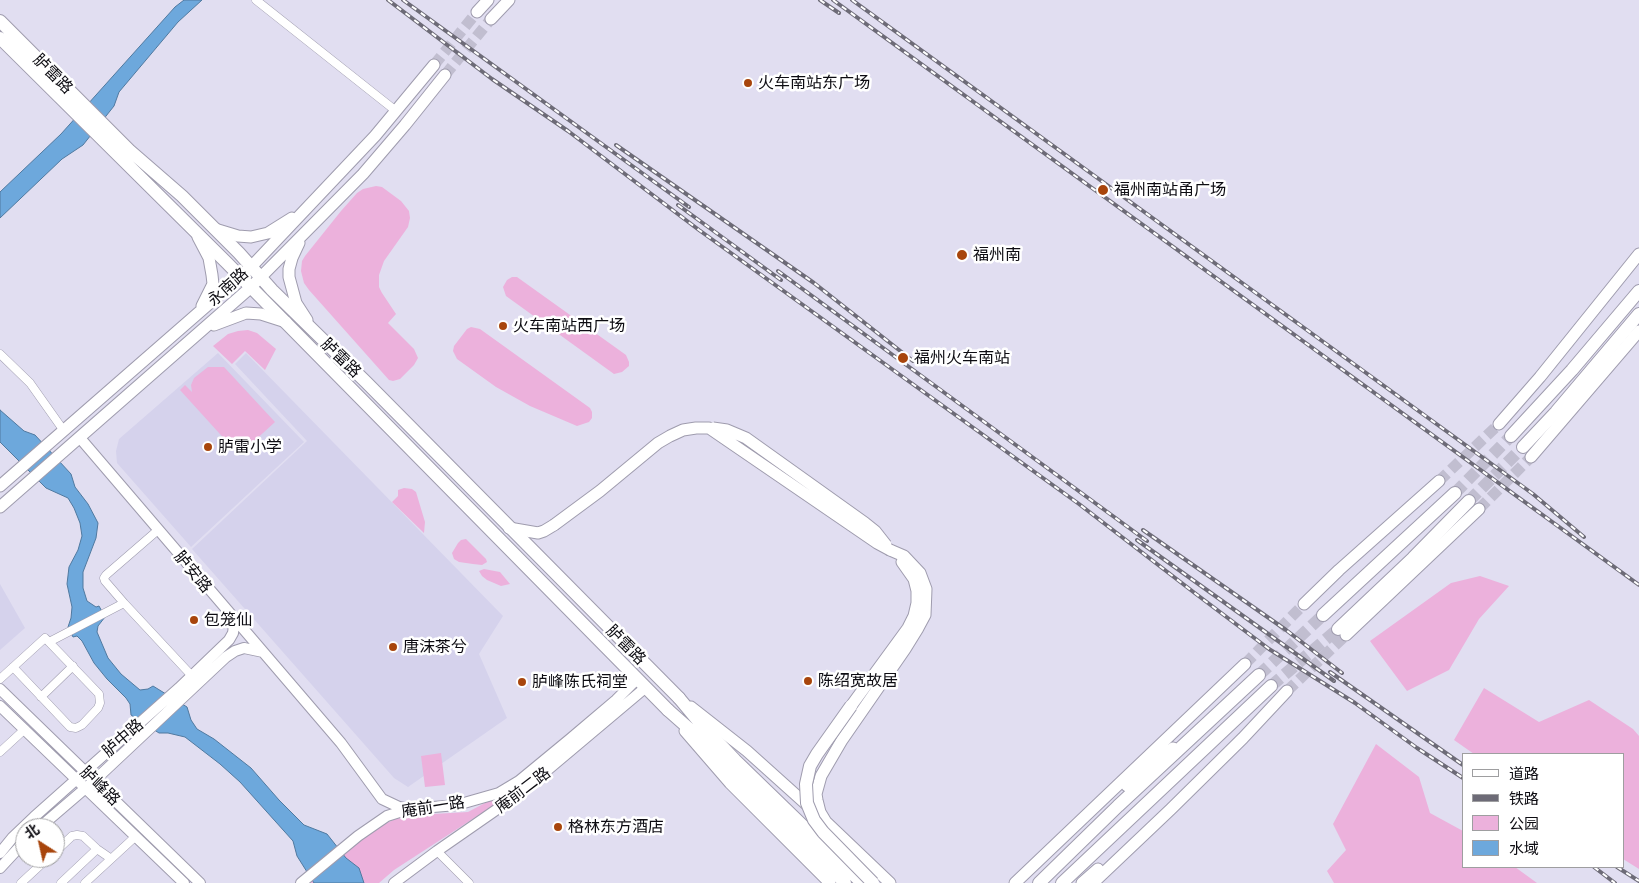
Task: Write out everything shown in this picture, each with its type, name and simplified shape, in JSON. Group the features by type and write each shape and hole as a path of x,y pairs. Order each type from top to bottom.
{"main road":[{"path":"477,12 488,0"},
{"path":"491,19 509,0"},
{"name":"胪雷路","path":"0,21 81,110 100,138 286,322 641,684 703,741 741,772"},
{"name":"胪雷路","path":"0,38 81,110 103,124 136,157 182,196 314,333 366,382 679,698 741,772"},
{"name":"永南路","path":"0,486 251,267 375,136 434,65"},
{"path":"0,507 250,288 363,174 445,75"},
{"path":"215,229 238,236 251,237 268,233 306,209"},
{"path":"306,231 292,258 289,277 296,303 314,333"},
{"path":"195,232 209,258 213,284 208,297 197,315"},
{"path":"1499,424 1540,377 1639,254"},
{"path":"1511,436 1572,370 1639,290"},
{"path":"199,333 246,313 261,314 286,322"},
{"path":"1527,452 1556,412 1639,314"},
{"path":"1527,452 1639,331"},
{"path":"509,528 532,533 544,531 600,491 658,443 683,430 709,428 890,550 907,568 914,579 917,590 916,609 908,628 856,709 814,759 806,778 805,791 807,803 814,820 823,832 873,883"},
{"path":"1304,604 1339,570 1439,481"},
{"path":"1323,615 1455,493"},
{"path":"1342,632 1414,558 1474,505"},
{"path":"1015,883 1245,664"},
{"path":"1039,883 1258,675"},
{"path":"1062,883 1271,686"},
{"path":"1093,883 1171,809 1287,691"},
{"path":"679,698 747,751 890,883"},
{"path":"1068,834 1233,699"},
{"path":"826,822 820,812 816,794 821,776 842,740 856,709"},
{"path":"668,710 730,783 830,883"},
{"path":"741,772 845,883"},
{"path":"741,772 862,883"},
{"path":"1082,883 1171,809"},
{"path":"1074,883 1115,841 1139,810"}],"street":[{"path":"256,0 396,111"},
{"path":"0,354 30,383 64,431"},
{"name":"胪安路","path":"80,438 340,743 382,799"},
{"path":"158,530 104,578 124,603 192,676"},
{"path":"49,642 124,603"},
{"name":"胪中路","path":"51,818 147,731 180,694 192,676 229,640 233,633 232,617"},
{"path":"0,679 13,667 45,638 95,689 100,698 98,708 82,725 76,728 70,727 13,667"},
{"name":"胪中路","path":"0,853 14,837 138,724 235,651 244,648 263,652"},
{"path":"41,697 73,666"},
{"name":"庵前一路","path":"301,883 344,847 387,816 409,809 457,805 499,793 519,780 616,700 641,684"},
{"name":"庵前二路","path":"394,883 519,794 641,684"},
{"name":"胪峰路","path":"0,689 200,883"},
{"name":"胪峰路","path":"0,706 184,883"},
{"path":"0,752 25,730"},
{"path":"376,823 382,814 382,799 409,809"},
{"path":"65,843 77,834 83,836 110,858"},
{"path":"85,883 110,858 112,853 134,834"},
{"path":"61,883 97,849"},
{"path":"437,851 469,883"},
{"path":"0,868 15,852"},
{"path":"21,883 37,868"}],"shaded area":[{"name":"胪雷小学","path":"218,353 304,442 191,547 117,463 116,451 119,439"},
{"path":"246,353 503,616 479,654 507,718 408,787 394,778 192,549 307,441 235,364"},
{"path":"0,584 25,628 0,650"}],"green space":[{"path":"376,186 382,187 401,201 409,211 410,218 408,227 384,261 379,275 379,287 396,314 388,323 414,349 418,358 414,365 400,379 393,381 389,380 309,290 304,283 301,271 302,261 305,256 341,211 357,193 363,189"},
{"path":"517,277 626,355 629,366 622,372 614,374 506,296 503,287 507,280"},
{"path":"471,327 480,329 590,408 592,418 589,422 577,426 530,406 496,387 457,359 453,351 454,346 467,329"},
{"path":"248,330 257,333 276,349 265,370 245,351 232,364 213,346 228,334"},
{"path":"208,367 224,367 275,422 239,455 180,390 185,385 192,392 191,385 194,378"},
{"path":"404,488 412,489 416,492 425,522 424,533 392,502 398,496 398,490"},
{"path":"466,539 487,562 482,565 459,562 454,559 452,553 458,543"},
{"path":"484,569 500,572 510,584 501,586 487,580 479,571"},
{"path":"1480,576 1509,586 1479,619 1449,670 1407,691 1370,641 1451,583"},
{"path":"1484,688 1539,722 1589,700 1633,729 1639,736 1639,869 1624,860 1624,753 1473,753 1454,740"},
{"path":"1376,744 1419,777 1430,813 1462,830 1462,868 1516,868 1537,883 1334,883 1327,871 1346,850 1333,824"},
{"path":"441,753 445,785 425,787 421,756"},
{"path":"498,796 505,798 394,870 379,883 310,883 363,838 395,819 416,815 468,812"}],"water":[{"path":"184,0 202,0 178,22 119,92 114,106 83,145 62,159 0,218 0,192 61,134 175,7"},
{"path":"0,410 24,431 35,435 71,474 75,487 88,504 98,523 96,538 83,572 83,588 87,601 96,607 99,606 105,617 98,626 97,632 108,658 121,674 140,690 153,686 187,707 191,720 197,729 214,739 251,768 304,825 327,834 346,858 359,868 364,883 314,883 297,856 293,841 240,782 185,737 159,733 131,715 130,704 126,698 107,679 94,663 82,641 77,636 73,637 68,627 72,607 67,584 69,567 78,550 82,536 80,523 74,508 68,498 46,488 0,442"}],"tunnel":[{"path":"434,65 477,12"},
{"path":"445,75 491,19"},
{"path":"1439,481 1499,424"},
{"path":"1455,493 1511,436"},
{"path":"1469,501 1523,447"},
{"path":"1479,509 1531,457"},
{"path":"1245,664 1304,604"},
{"path":"1259,675 1323,615"},
{"path":"1271,686 1338,629"},
{"path":"1287,691 1346,635"}],"railway":[{"path":"388,0 492,79 568,131 699,230 1079,504 1269,649 1355,703 1417,748 1462,777"},
{"path":"403,0 689,207"},
{"path":"820,0 839,13"},
{"path":"833,0 1639,585"},
{"path":"852,0 1533,494 1584,537"},
{"path":"616,145 814,283 913,361"},
{"path":"678,205 781,280"},
{"path":"778,271 1147,541"},
{"path":"1143,530 1286,630 1342,673"},
{"path":"1137,540 1334,681"},
{"path":"1330,672 1462,764"},
{"path":"1595,868 1615,883"},
{"path":"1619,868 1639,881"}],"place":[{"name":"火车南站东广场","path":"748,83"},
{"name":"福州南站甬广场","path":"1103,190"},
{"name":"福州南","path":"962,255"},
{"name":"火车南站西广场","path":"503,326"},
{"name":"福州火车南站","path":"903,358"},
{"name":"胪雷小学","path":"208,447"},
{"name":"包笼仙","path":"194,620"},
{"name":"唐沫茶兮","path":"393,647"},
{"name":"陈绍宽故居","path":"808,681"},
{"name":"胪峰陈氏祠堂","path":"522,682"},
{"name":"格林东方酒店","path":"558,827"}]}
